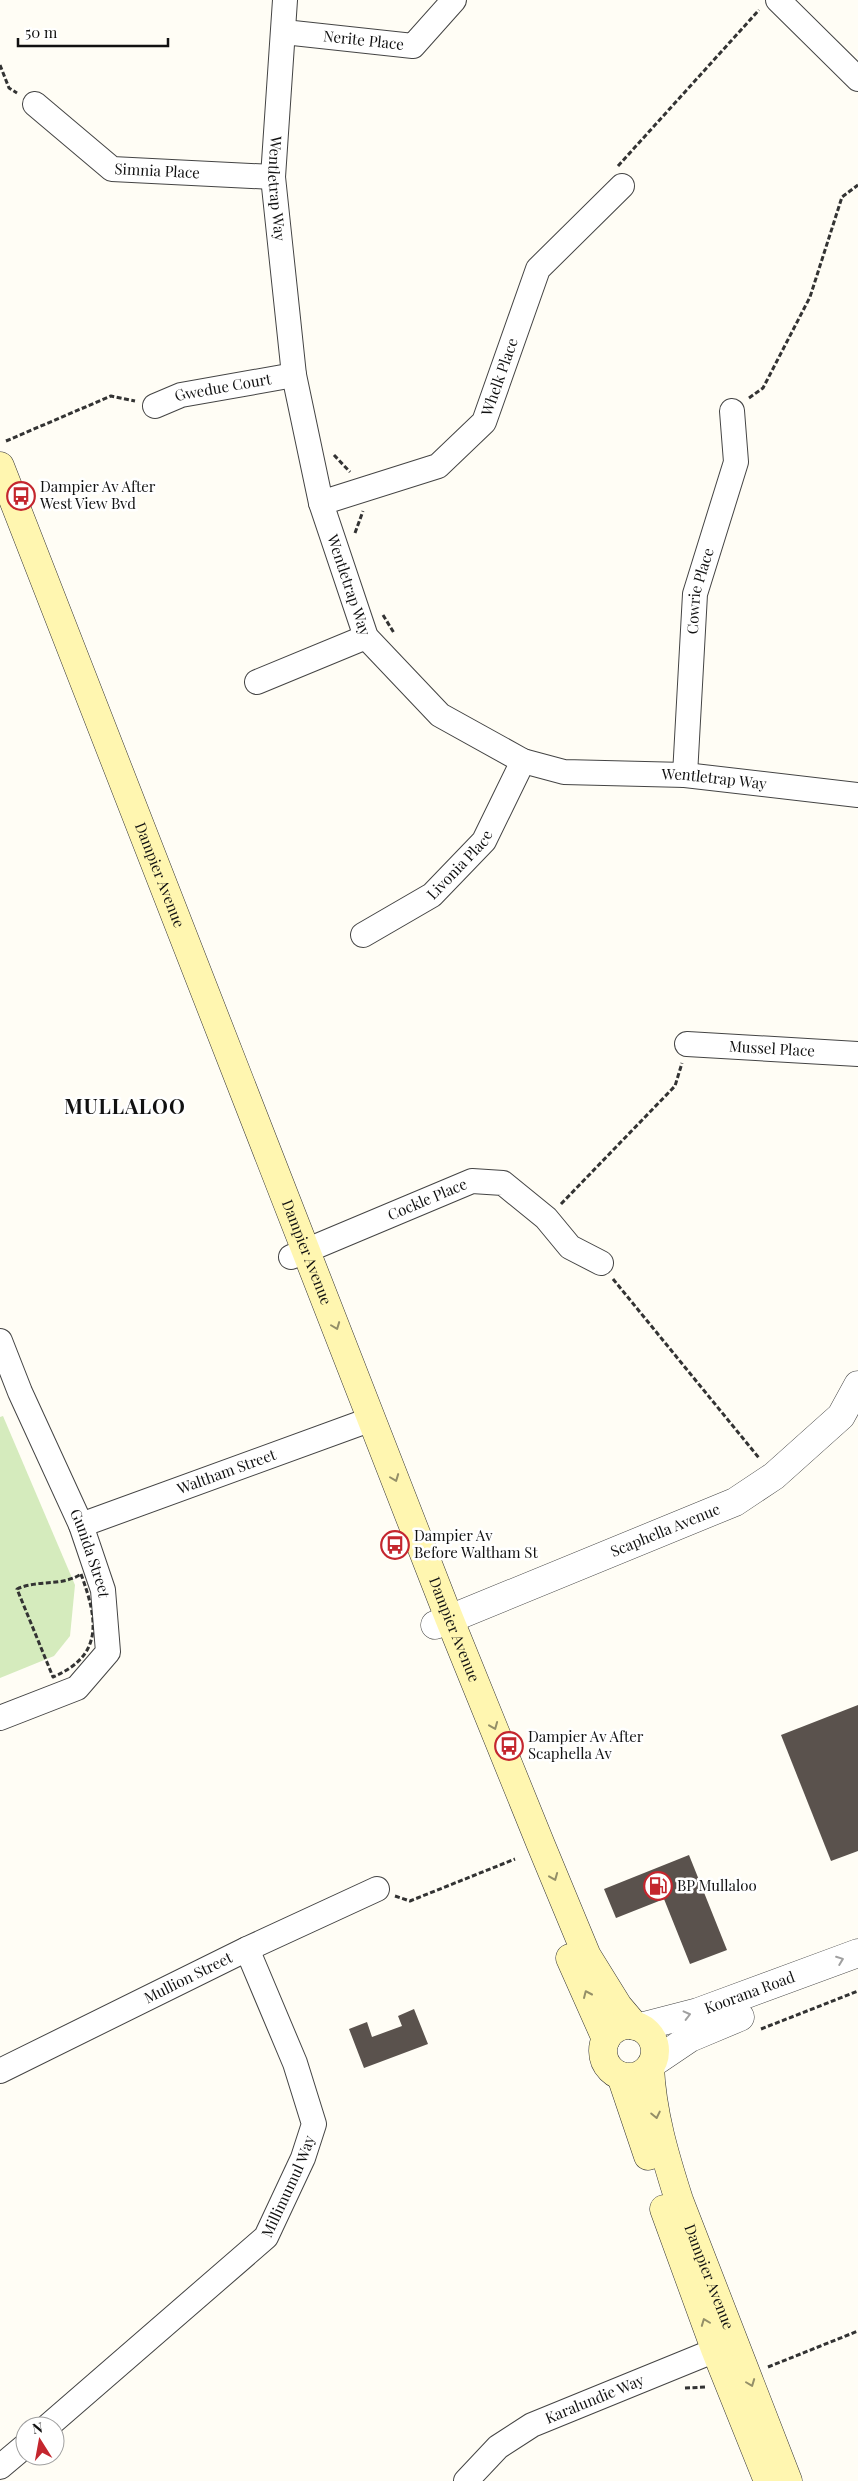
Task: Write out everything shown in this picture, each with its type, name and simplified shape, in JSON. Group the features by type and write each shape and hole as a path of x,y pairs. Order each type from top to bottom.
{"main road":[{"name":"Dampier Avenue","path":"3,453 299,1254 442,1621 587,1956 618,2006 638,2027"},
{"name":"Dampier Avenue","path":"0,513 299,1254"},
{"name":"Dampier Avenue","path":"442,1621 527,1860 606,2039"},
{"path":"619,2027 638,2027 652,2038 655,2054 652,2065 637,2076 621,2076 611,2070 605,2061 603,2050 606,2039 619,2027"},
{"name":"Dampier Avenue","path":"652,2065 654,2110 665,2158 768,2481"},
{"name":"Dampier Avenue","path":"621,2076 676,2246 725,2346 749,2378 788,2481"}],"street":[{"name":"Wentletrap Way","path":"285,0 272,177 294,375 321,503 366,637 440,715 522,761 564,772 685,775 858,795"},
{"name":"Nerite Place","path":"284,32 413,46 454,0"},
{"path":"770,4 858,79"},
{"name":"Simnia Place","path":"35,104 112,169 272,177"},
{"name":"Whelk Place","path":"321,503 438,466 484,422 538,268 622,186"},
{"name":"Gwedue Court","path":"155,406 181,395 294,375"},
{"name":"Cowrie Place","path":"685,775 694,594 736,462 732,411"},
{"path":"256,682 366,637"},
{"name":"Livonia Place","path":"363,936 432,896 484,841 522,761"},
{"name":"Mussel Place","path":"687,1044 858,1054"},
{"name":"Cockle Place","path":"299,1254 472,1182 503,1183 546,1218 570,1247 600,1263"},
{"name":"Gunida Street","path":"0,1341 10,1396 82,1525 103,1590 108,1652 77,1688 0,1718"},
{"name":"Scaphella Avenue","path":"442,1621 736,1502 774,1476 841,1416 858,1385"},
{"name":"Waltham Street","path":"82,1525 363,1422"},
{"name":"Mullion Street","path":"0,2071 248,1949 377,1889"},
{"name":"Millimumul Way","path":"60,2416 266,2237 303,2158 314,2124 295,2063 248,1949"},
{"name":"Koorana Road","path":"638,2027 698,2012 858,1953"},
{"name":"Koorana Road","path":"652,2065 704,2030 858,1972"},
{"name":"Karalundie Way","path":"468,2480 498,2446 532,2425 725,2346"},
{"path":"0,2467 15,2454"}],"path":[{"path":"622,186 618,164 770,4"},
{"path":"0,65 9,88 35,104"},
{"path":"732,411 763,388 810,297 842,197 858,185"},
{"path":"3,453 111,396 155,406"},
{"path":"332,454 353,475 363,513 352,539"},
{"path":"380,609 398,640"},
{"path":"546,1218 675,1086 687,1044"},
{"path":"600,1263 774,1476"},
{"path":"81,1574 91,1601 94,1632 86,1652 71,1670 53,1677 17,1589 39,1582 60,1583 72,1580 81,1574"},
{"path":"377,1889 410,1901 515,1859"},
{"path":"760,2029 858,1991"},
{"path":"749,2378 770,2366 858,2331"}],"green space":[{"path":"3,1416 75,1585 70,1636 54,1656 0,1678 0,1417"}],"building":[{"path":"858,1705 858,1851 831,1861 781,1735"},
{"path":"689,1855 727,1950 690,1964 664,1899 616,1918 604,1889"},
{"path":"414,2009 428,2044 364,2068 349,2029 367,2022 372,2037 402,2026 398,2016"}],"place":[{"name":"Dampier Av After West View Bvd","path":"21,496"},
{"name":"Dampier Av Before Waltham St","path":"395,1545"},
{"name":"Dampier Av After Scaphella Av","path":"509,1746"},
{"name":"BP Mullaloo","path":"658,1886"}],"district":[{"name":"MULLALOO","path":"125,1107"}]}
